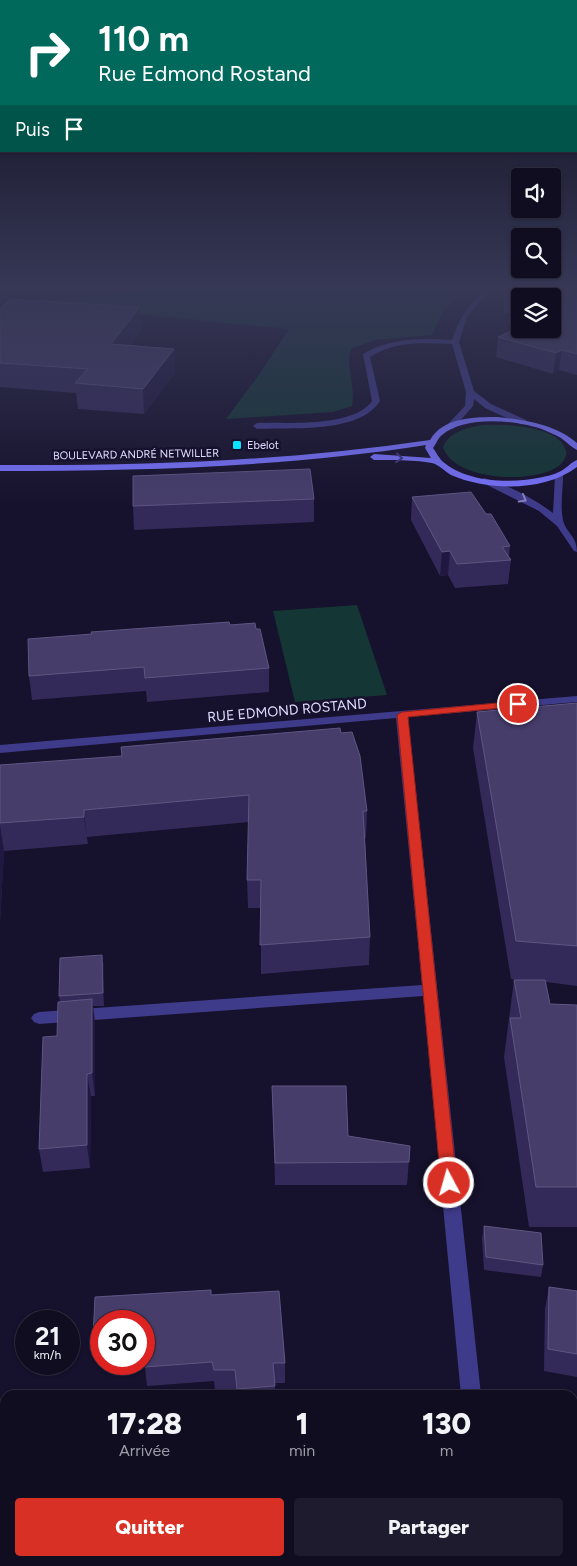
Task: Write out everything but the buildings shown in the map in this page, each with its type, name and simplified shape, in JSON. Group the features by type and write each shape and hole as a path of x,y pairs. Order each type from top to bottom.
{"main road":[{"path":"577,432 556,431 523,422 485,420 450,427 435,436 430,448 436,461 459,474 484,481 524,483 559,476 577,463"},
{"path":"556,431 569,438 577,447"},
{"name":"BOULEVARD ANDRÉ NETWILLER","path":"0,468 216,464 333,456 431,442"},
{"name":"BOULEVARD ANDRÉ NETWILLER","path":"333,456 389,457 436,461"}],"street":[{"path":"257,426 336,421 358,416 371,409 376,402 367,360"},
{"path":"450,427 469,406 470,392 460,360"},
{"path":"470,392 488,406 523,422"},
{"path":"559,476 557,509 559,524"},
{"path":"484,481 529,502 559,524 577,549"},
{"name":"RUE EDMOND ROSTAND","path":"0,749 577,699"},
{"path":"402,715 470,1390"},
{"path":"39,1018 429,990"}],"green space":[{"path":"269,360 349,360 353,391 352,406 333,412 226,419"},
{"path":"482,425 516,426 542,431 562,442 566,451 566,457 560,465 548,471 515,477 478,473 462,467 450,458 443,447 454,434"},
{"path":"357,605 387,695 295,702 273,611"}],"place":[{"name":"Ebelot","path":"237,445"}],"route":[{"path":"449,1183 402,715 518,704"}]}
